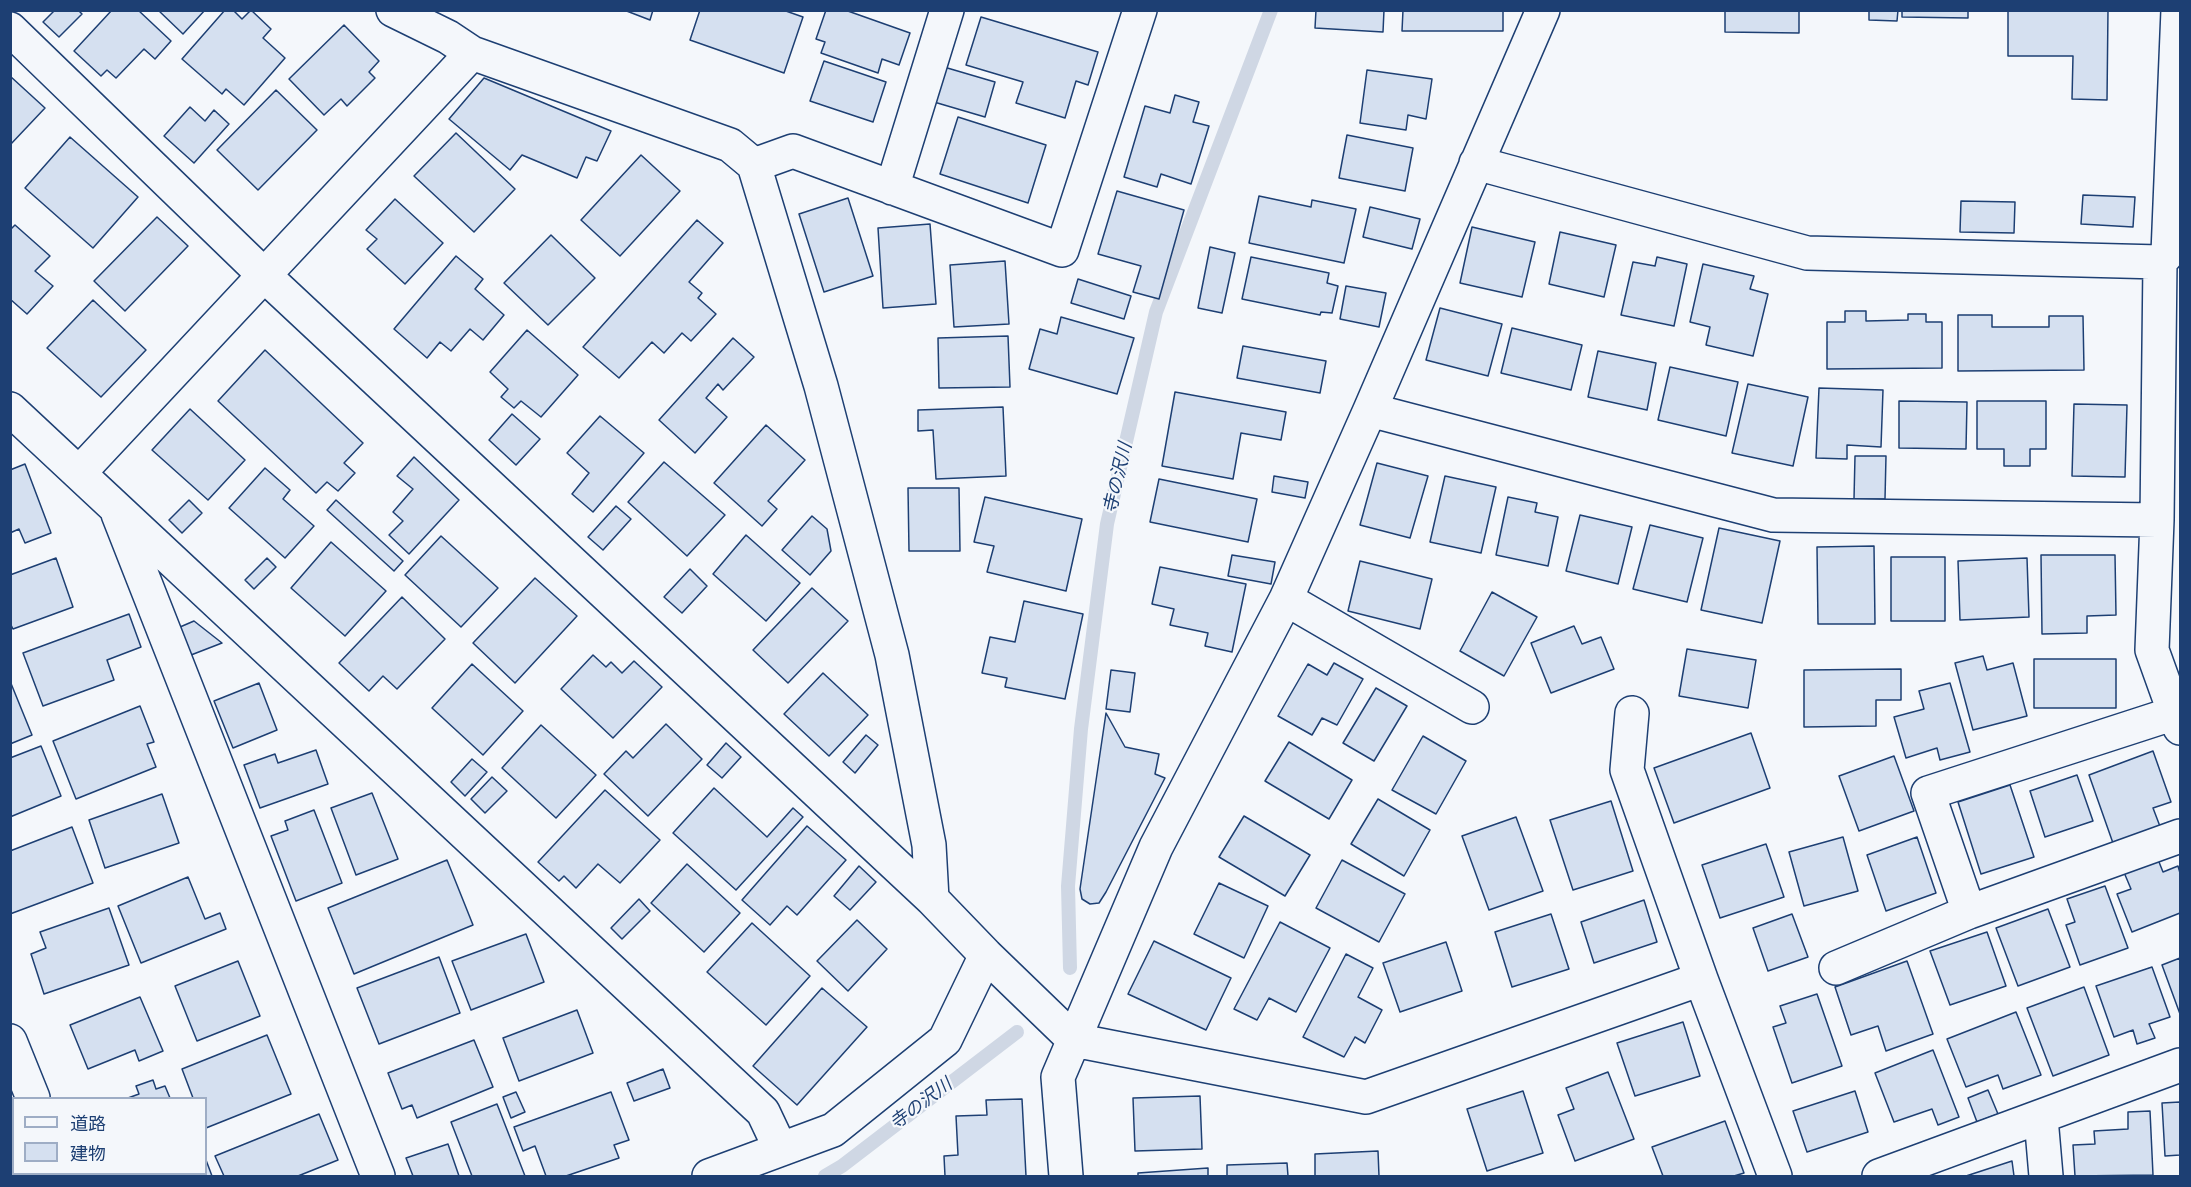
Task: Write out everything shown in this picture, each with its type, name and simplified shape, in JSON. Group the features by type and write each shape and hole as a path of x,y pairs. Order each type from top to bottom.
{"street":[{"path":"393,10 448,37 472,53 730,145 754,165 821,386 892,655 929,845 932,899"},
{"path":"892,188 947,10"},
{"path":"754,165 793,151 1062,250 1140,10"},
{"path":"1066,1176 1058,1077 1156,846 1286,599 1543,10"},
{"path":"1969,912 1928,793 2178,721 2152,650 2165,505 2178,10"},
{"path":"10,29 265,276 932,899 1074,1040 1366,1097 1701,979"},
{"path":"79,472 472,53"},
{"path":"1476,163 1807,253 2170,256"},
{"path":"10,409 763,1112 780,1148"},
{"path":"1370,410 1773,515 2165,505"},
{"path":"115,506 378,1176"},
{"path":"1286,599 1472,707"},
{"path":"1632,713 1627,770 1701,979 1775,1176"},
{"path":"1836,968 1969,912 2181,836"},
{"path":"709,1176 833,1130 945,1040 986,955"},
{"path":"10,1041 33,1097"},
{"path":"1879,1176 2181,1065"},
{"path":"2041,1118 2046,1176"}],"building":[{"path":"55,10 78,10 82,14 59,37 43,22"},
{"path":"112,10 138,10 171,41 155,59 144,49 116,78 107,70 101,76 74,51"},
{"path":"158,10 205,10 183,34"},
{"path":"225,10 233,10 242,19 251,10 271,29 263,38 285,58 244,105 226,89 222,94 182,59"},
{"path":"624,10 653,10 650,20"},
{"path":"700,10 783,10 803,17 784,73 690,40"},
{"path":"826,10 845,10 910,33 899,65 882,59 878,73 821,53 825,42 816,39"},
{"path":"1316,10 1384,10 1383,32 1315,28"},
{"path":"1403,10 1503,10 1503,31 1402,31"},
{"path":"1725,10 1799,10 1799,33 1725,32"},
{"path":"1869,10 1898,10 1897,21 1869,20"},
{"path":"1902,10 1968,10 1968,18 1902,17"},
{"path":"2008,10 2108,10 2107,100 2072,99 2073,56 2008,56"},
{"path":"981,17 1098,52 1088,85 1076,81 1065,118 1016,103 1023,82 966,65"},
{"path":"344,25 379,61 369,72 375,78 347,106 341,99 324,115 289,79"},
{"path":"824,61 886,82 873,122 810,101"},
{"path":"944,67 995,82 985,117 934,102"},
{"path":"1367,70 1432,79 1426,119 1408,115 1406,130 1360,123"},
{"path":"10,76 45,108 10,145"},
{"path":"484,78 611,131 597,161 586,157 577,178 522,155 510,170 449,119"},
{"path":"276,90 317,130 258,190 217,150"},
{"path":"1175,95 1199,102 1193,122 1209,126 1191,184 1161,174 1157,187 1124,177 1145,106 1170,113"},
{"path":"190,107 205,121 214,110 229,124 194,163 164,136"},
{"path":"958,117 1046,145 1028,203 940,174"},
{"path":"456,133 515,189 474,232 414,176"},
{"path":"1347,135 1413,148 1405,191 1339,178"},
{"path":"70,137 138,197 93,248 25,188"},
{"path":"641,155 680,191 620,256 581,220"},
{"path":"1117,191 1184,210 1159,299 1133,292 1141,266 1098,254"},
{"path":"2083,195 2135,197 2133,227 2081,224"},
{"path":"1259,196 1311,207 1312,200 1356,209 1344,263 1249,243"},
{"path":"848,198 873,276 824,292 799,214"},
{"path":"395,199 443,243 405,284 367,249 377,239 366,230"},
{"path":"1961,201 2015,202 2014,233 1960,232"},
{"path":"1370,207 1420,219 1412,249 1363,237"},
{"path":"157,217 188,246 125,311 94,281"},
{"path":"697,220 723,243 689,282 702,293 698,298 716,314 691,341 682,333 664,353 652,342 619,378 583,347"},
{"path":"930,224 936,304 883,308 878,228"},
{"path":"15,225 50,256 35,271 53,286 27,314 10,299 10,230"},
{"path":"1472,227 1535,242 1522,297 1460,283"},
{"path":"1560,232 1616,245 1604,297 1549,284"},
{"path":"551,235 595,278 548,325 504,283"},
{"path":"1210,247 1235,253 1222,313 1198,308"},
{"path":"456,256 483,279 475,289 504,315 483,340 470,329 451,351 440,342 427,358 394,329"},
{"path":"1251,257 1329,273 1327,283 1338,286 1332,313 1321,312 1320,315 1242,299"},
{"path":"1657,257 1687,264 1674,326 1621,315 1633,262 1655,266"},
{"path":"1005,261 1009,324 954,327 950,265"},
{"path":"1703,264 1754,276 1750,289 1768,294 1753,356 1706,345 1710,327 1690,322"},
{"path":"1078,279 1131,296 1124,319 1071,303"},
{"path":"1346,286 1386,293 1379,327 1340,319"},
{"path":"93,300 146,350 101,397 47,348"},
{"path":"1440,308 1502,324 1488,376 1426,360"},
{"path":"1845,311 1866,311 1866,321 1908,320 1908,314 1926,314 1926,322 1942,322 1942,368 1827,369 1827,322 1845,322"},
{"path":"1958,315 1992,315 1992,327 2049,327 2049,316 2083,316 2084,370 1958,371"},
{"path":"1061,317 1134,338 1117,394 1029,369 1040,329 1057,334"},
{"path":"1512,328 1582,345 1571,390 1501,373"},
{"path":"527,330 578,375 541,417 521,401 514,408 501,397 508,389 490,372"},
{"path":"1008,336 1010,387 939,388 938,338"},
{"path":"733,338 754,357 723,390 718,384 706,398 727,417 695,453 659,420"},
{"path":"1243,346 1326,361 1320,393 1237,378"},
{"path":"265,350 363,443 344,463 355,473 338,491 327,482 316,493 218,401"},
{"path":"1598,351 1656,363 1647,410 1588,397"},
{"path":"1670,367 1738,382 1726,436 1658,420"},
{"path":"1748,384 1808,397 1793,466 1732,453"},
{"path":"1819,388 1883,390 1881,447 1847,445 1847,459 1816,458"},
{"path":"1175,392 1286,412 1281,440 1241,433 1233,479 1162,466"},
{"path":"1899,401 1967,402 1966,449 1899,448"},
{"path":"1977,401 2046,401 2046,449 2030,449 2030,466 2004,466 2004,449 1977,449"},
{"path":"2074,404 2127,405 2125,477 2072,476"},
{"path":"1003,407 1006,476 936,479 933,430 918,431 918,410"},
{"path":"190,409 245,460 208,500 152,450"},
{"path":"512,414 540,439 516,465 489,440"},
{"path":"600,416 644,453 593,512 572,494 589,473 567,453"},
{"path":"766,425 805,460 768,501 777,509 762,526 714,483"},
{"path":"1855,456 1886,456 1885,499 1854,499"},
{"path":"414,457 459,500 409,554 389,535 403,521 393,512 413,489 397,476"},
{"path":"664,462 725,515 687,556 628,502"},
{"path":"1377,463 1428,476 1410,538 1360,525"},
{"path":"25,464 51,533 25,543 19,529 10,533 10,470"},
{"path":"265,468 290,490 283,499 314,526 285,558 229,508"},
{"path":"1274,476 1308,482 1305,498 1272,492"},
{"path":"1445,476 1496,487 1481,553 1430,542"},
{"path":"1159,479 1257,499 1248,542 1150,522"},
{"path":"908,488 959,488 960,551 909,551"},
{"path":"985,497 1082,519 1066,591 987,572 994,546 974,542"},
{"path":"1508,497 1537,503 1535,512 1558,517 1548,566 1496,555"},
{"path":"189,500 202,513 182,533 169,520"},
{"path":"336,500 403,561 394,571 327,510"},
{"path":"616,506 631,519 603,550 588,537"},
{"path":"1580,515 1632,527 1618,584 1566,571"},
{"path":"812,516 827,529 831,551 810,575 782,550"},
{"path":"1650,525 1703,538 1687,602 1633,589"},
{"path":"1719,528 1780,541 1762,623 1701,610"},
{"path":"746,535 800,583 766,621 713,574"},
{"path":"441,536 498,588 461,627 405,575"},
{"path":"331,542 386,591 345,636 291,588"},
{"path":"1874,546 1875,624 1818,624 1817,547"},
{"path":"1232,555 1275,562 1271,584 1228,576"},
{"path":"2041,555 2115,555 2116,615 2087,616 2087,633 2042,634"},
{"path":"1891,557 1945,557 1945,621 1891,621"},
{"path":"56,558 73,607 13,629 10,623 10,575"},
{"path":"267,558 276,567 254,589 245,580"},
{"path":"2027,558 2029,617 1960,620 1958,561"},
{"path":"1360,561 1432,579 1420,629 1348,611"},
{"path":"1160,567 1246,584 1232,652 1205,646 1208,633 1170,625 1174,609 1152,604"},
{"path":"690,569 707,586 682,613 664,597"},
{"path":"535,578 577,616 515,683 473,643"},
{"path":"812,588 848,621 788,683 753,650"},
{"path":"1492,592 1537,617 1504,676 1460,651"},
{"path":"402,597 445,639 397,689 383,676 369,691 339,663"},
{"path":"1024,601 1083,614 1065,699 1005,687 1007,678 982,673 990,637 1015,642"},
{"path":"129,614 141,647 107,660 114,680 43,706 23,653"},
{"path":"194,621 222,643 191,655 180,627"},
{"path":"1574,626 1582,644 1601,637 1614,669 1551,693 1531,643"},
{"path":"1687,649 1756,660 1748,708 1679,696"},
{"path":"593,655 606,667 611,662 622,673 634,661 662,687 613,738 561,689"},
{"path":"1983,656 1987,670 2013,663 2027,716 1973,730 1955,663"},
{"path":"2034,659 2116,659 2116,708 2034,708"},
{"path":"1334,663 1363,679 1337,725 1322,718 1312,735 1278,716 1308,664 1327,675"},
{"path":"472,664 523,711 483,755 432,708"},
{"path":"1901,669 1901,700 1876,700 1876,726 1804,727 1804,670"},
{"path":"1111,670 1135,673 1130,712 1106,709"},
{"path":"823,673 868,715 829,756 784,714"},
{"path":"10,681 32,735 10,744"},
{"path":"259,683 277,730 233,748 214,701"},
{"path":"1950,683 1970,752 1940,760 1937,748 1906,758 1894,717 1924,709 1919,691"},
{"path":"1376,688 1407,706 1374,761 1343,743"},
{"path":"140,706 154,742 147,744 156,767 76,799 53,741"},
{"path":"1106,713 1125,747 1159,754 1155,774 1165,778 1106,892 1099,903 1090,904 1082,899 1080,889"},
{"path":"666,724 702,759 648,816 604,774 626,751 633,758"},
{"path":"541,725 596,775 556,818 502,768"},
{"path":"1751,733 1770,788 1674,823 1654,768"},
{"path":"866,735 878,745 855,773 843,762"},
{"path":"1423,736 1466,761 1436,814 1392,790"},
{"path":"1289,742 1352,780 1329,819 1265,781"},
{"path":"726,743 741,757 722,778 707,765"},
{"path":"41,746 61,796 10,817 10,758"},
{"path":"316,750 328,784 260,808 244,765 275,754 278,763"},
{"path":"2153,751 2171,802 2153,808 2161,829 2114,846 2089,775"},
{"path":"1894,756 1914,811 1859,831 1839,776"},
{"path":"472,759 487,772 465,796 451,782"},
{"path":"2077,775 2093,821 2045,837 2030,791"},
{"path":"492,777 507,791 485,813 471,799"},
{"path":"2010,785 2034,857 1981,874 1958,802"},
{"path":"714,788 767,837 793,808 803,817 736,890 673,833"},
{"path":"605,790 660,840 620,883 598,864 576,888 564,876 559,881 538,862"},
{"path":"372,793 398,859 356,875 331,808"},
{"path":"162,794 179,843 105,868 89,820"},
{"path":"1378,799 1430,830 1404,876 1351,844"},
{"path":"1611,801 1633,871 1573,890 1550,820"},
{"path":"314,810 342,883 296,901 271,836 288,830 285,821"},
{"path":"1244,816 1310,855 1285,896 1219,857"},
{"path":"1516,817 1543,891 1489,910 1462,836"},
{"path":"807,826 846,860 797,915 787,906 770,925 742,900"},
{"path":"72,827 93,883 10,914 10,851"},
{"path":"1843,837 1858,891 1804,906 1789,852"},
{"path":"1917,837 1936,893 1886,911 1867,855"},
{"path":"1766,844 1784,897 1720,918 1702,865"},
{"path":"2157,857 2163,872 2178,866 2180,913 2132,932 2117,894 2131,889 2123,870"},
{"path":"447,860 473,925 354,974 328,908"},
{"path":"1342,860 1405,894 1379,942 1316,908"},
{"path":"687,864 740,913 704,952 651,903"},
{"path":"859,866 876,882 850,910 834,896"},
{"path":"188,877 205,919 220,913 226,929 141,963 118,906"},
{"path":"1219,883 1268,906 1244,958 1194,934"},
{"path":"2105,886 2128,948 2080,965 2066,925 2075,922 2067,899"},
{"path":"639,899 650,911 622,939 611,928"},
{"path":"1644,900 1657,942 1594,963 1581,922"},
{"path":"109,908 129,965 44,994 31,954 46,948 40,932"},
{"path":"2048,909 2070,967 2018,986 1996,928"},
{"path":"1551,914 1569,969 1512,987 1495,932"},
{"path":"1792,914 1808,957 1768,971 1753,928"},
{"path":"857,920 887,949 848,991 817,961"},
{"path":"1280,922 1330,948 1296,1012 1269,998 1257,1020 1234,1009"},
{"path":"752,923 810,976 766,1025 707,972"},
{"path":"1987,932 2006,986 1950,1005 1930,951"},
{"path":"526,934 544,982 471,1010 452,961"},
{"path":"1154,941 1231,978 1206,1030 1128,994"},
{"path":"1446,942 1462,991 1400,1012 1383,963"},
{"path":"1346,954 1373,968 1358,997 1382,1010 1365,1043 1355,1037 1344,1057 1303,1037"},
{"path":"439,957 460,1013 379,1044 357,988"},
{"path":"2180,958 2180,1014 2162,965"},
{"path":"238,961 260,1016 197,1041 175,986"},
{"path":"1907,961 1933,1034 1886,1051 1878,1026 1851,1035 1835,987"},
{"path":"2152,967 2170,1017 2149,1024 2155,1038 2137,1044 2133,1030 2114,1037 2096,986"},
{"path":"2084,987 2109,1055 2053,1076 2027,1008"},
{"path":"822,988 867,1027 797,1105 753,1066"},
{"path":"1817,994 1842,1066 1792,1083 1773,1027 1786,1023 1780,1006"},
{"path":"140,997 163,1051 139,1061 135,1050 88,1069 70,1025"},
{"path":"577,1010 593,1053 519,1081 503,1038"},
{"path":"2016,1012 2041,1075 2003,1089 1998,1075 1966,1087 1947,1039"},
{"path":"1683,1022 1700,1076 1635,1096 1617,1043"},
{"path":"267,1035 291,1094 207,1128 207,1097 193,1097 182,1069"},
{"path":"474,1040 493,1087 417,1118 412,1105 402,1109 388,1073"},
{"path":"1933,1050 1959,1117 1938,1125 1932,1109 1894,1122 1875,1073"},
{"path":"663,1069 670,1088 634,1101 627,1083"},
{"path":"1608,1072 1634,1139 1575,1161 1558,1115 1574,1109 1566,1088"},
{"path":"153,1080 156,1089 165,1086 170,1097 131,1097 139,1094 136,1086"},
{"path":"1988,1090 1998,1114 1977,1122 1968,1098"},
{"path":"1523,1091 1543,1153 1487,1171 1467,1109"},
{"path":"1855,1091 1868,1132 1807,1152 1793,1111"},
{"path":"516,1092 525,1112 511,1118 503,1097"},
{"path":"611,1092 629,1140 614,1145 619,1158 566,1176 546,1176 535,1146 523,1151 514,1127"},
{"path":"1200,1096 1202,1149 1135,1151 1133,1098"},
{"path":"1022,1099 1026,1176 945,1176 944,1156 958,1155 956,1116 987,1115 986,1100"},
{"path":"2180,1102 2180,1155 2165,1156 2162,1103"},
{"path":"497,1104 525,1176 472,1176 451,1122"},
{"path":"2150,1111 2153,1175 2075,1176 2073,1145 2095,1144 2094,1131 2128,1129 2128,1112"},
{"path":"319,1114 338,1160 298,1176 224,1176 215,1156"},
{"path":"1725,1121 1744,1173 1734,1176 1663,1176 1652,1147"},
{"path":"448,1144 459,1176 413,1176 406,1158"},
{"path":"1378,1151 1379,1176 1315,1176 1315,1154"},
{"path":"2012,1161 2014,1176 1966,1176"},
{"path":"207,1163 212,1176 114,1176 207,1175"},
{"path":"1287,1163 1288,1176 1227,1176 1227,1165"},
{"path":"1208,1168 1208,1176 1138,1176 1138,1173"}],"waterway":[{"name":"寺の沢川","path":"1070,968 1068,886 1081,729 1107,524 1156,312 1271,10"},
{"name":"寺の沢川","path":"825,1176 842,1166 1017,1032"}]}
